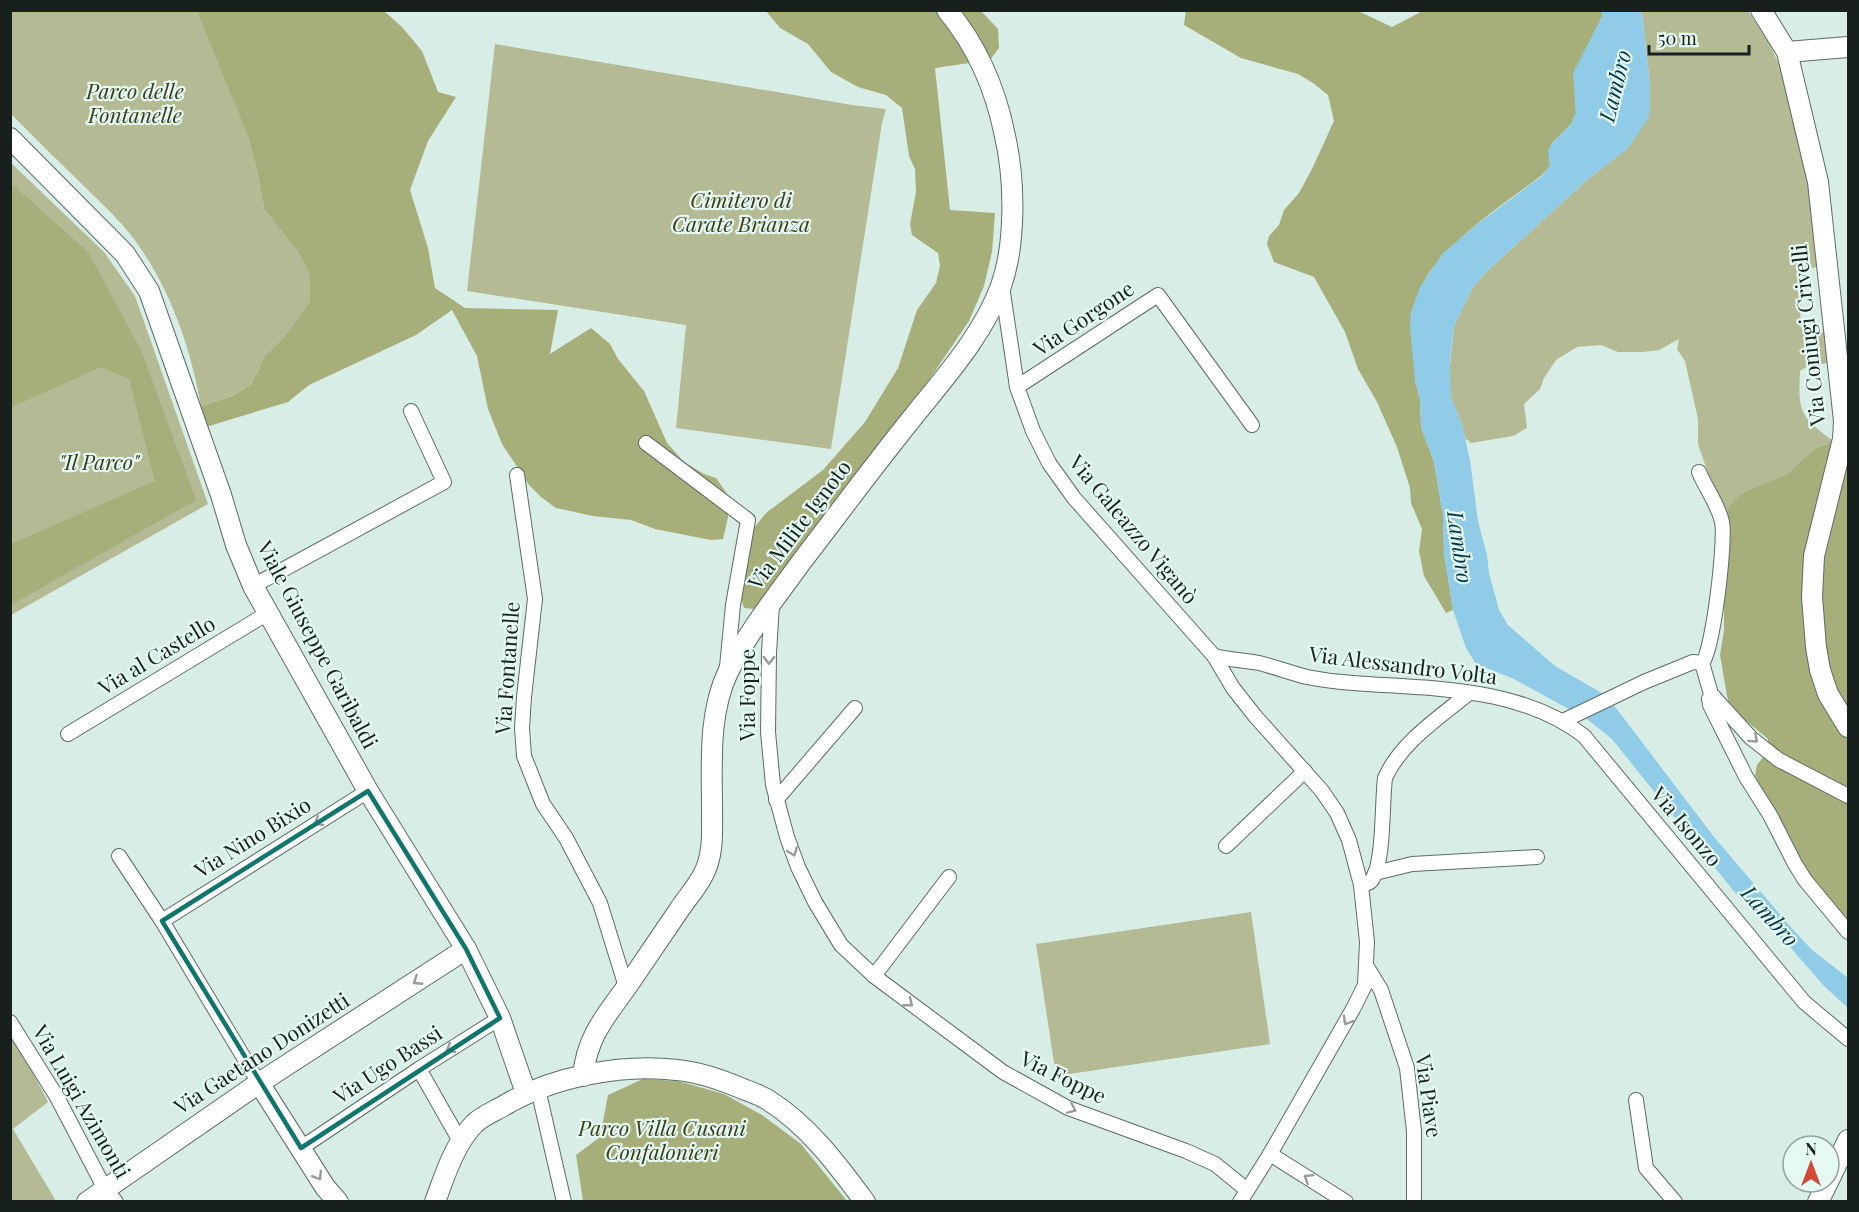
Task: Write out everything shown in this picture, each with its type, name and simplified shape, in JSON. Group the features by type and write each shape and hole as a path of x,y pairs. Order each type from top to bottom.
{"street":[{"name":"Via Milite Ignoto","path":"583,1076 584,1061 594,1032 704,875 709,863 712,849 714,722 720,693 727,675 744,643 772,602 866,476 958,360 984,320 1001,284 1007,256 1012,206 1011,163 993,89 956,20 947,10"},
{"name":"Via Coniugi Crivelli","path":"1761,10 1787,52 1818,182 1844,422 1843,439 1814,556 1812,597 1820,670 1828,694 1848,727"},
{"path":"1787,52 1848,47"},
{"name":"Viale Giuseppe Garibaldi","path":"10,138 125,254 149,291 221,495 236,545 253,586 368,791 466,949 532,1091"},
{"name":"Via Galeazzo Viganò","path":"1001,284 1017,387 1033,431 1049,463 1074,498 1214,656"},
{"name":"Via Gorgone","path":"1017,387 1158,295 1252,425"},
{"path":"253,586 444,482 411,411"},
{"path":"646,443 748,520 733,605 727,675"},
{"path":"1571,717 1678,668 1706,660 1719,588 1722,524 1712,494 1705,486 1699,472"},
{"name":"Via Fontanelle","path":"517,475 535,599 524,697 522,728 524,756 543,804 566,838 600,903 626,987"},
{"name":"Via Foppe","path":"772,602 768,732 776,800 794,857 815,902 841,945 874,976 977,1054 1028,1087 1068,1108 1186,1151 1215,1164 1244,1196"},
{"name":"Via al Castello","path":"68,734 268,613"},
{"path":"1214,656 1233,688 1255,716 1323,791 1337,813 1349,840 1361,885 1366,918 1365,985 1244,1196"},
{"name":"Via Alessandro Volta","path":"1214,656 1259,663 1309,678 1352,683 1434,687 1514,702 1571,717"},
{"path":"1702,663 1711,694 1751,738 1779,760 1848,796"},
{"path":"1361,885 1371,881 1375,873 1379,853 1385,778 1388,770 1407,746 1469,693"},
{"path":"1714,697 1710,699 1710,705 1746,777 1779,830 1795,864 1805,880 1848,932"},
{"path":"776,800 855,708"},
{"name":"Via Isonzo","path":"1571,717 1584,736 1804,1002 1848,1039"},
{"path":"1226,846 1305,771"},
{"name":"Via Nino Bixio","path":"162,921 368,791"},
{"path":"119,856 162,921 259,1083 325,1187 338,1202"},
{"path":"1375,873 1412,864 1537,857"},
{"path":"874,976 949,877"},
{"name":"Via Gaetano Donizetti","path":"87,1202 110,1195 259,1083 466,949"},
{"name":"Via Piave","path":"1367,967 1381,990 1407,1068 1414,1131 1414,1202"},
{"name":"Via Ugo Bassi","path":"301,1148 500,1018"},
{"name":"Via Luigi Azimonti","path":"10,1022 57,1097 110,1195"},
{"path":"419,1069 460,1141"},
{"path":"435,1202 460,1141 476,1122 532,1091 583,1076 641,1069 677,1070 729,1083 766,1098 793,1118 831,1157 865,1202"},
{"path":"532,1091 564,1202"},
{"path":"1636,1100 1646,1168 1675,1202"},
{"path":"1841,1154 1848,1140"},
{"path":"1270,1154 1346,1202"}],"highlighted area":[{"path":"368,791 466,949 500,1018 301,1148 162,921"}],"green space":[{"name":"Parco delle Fontanelle","path":"197,10 248,137 264,209 297,251 309,272 310,301 275,348 263,357 259,370 250,385 233,396 201,406 192,364 179,324 162,285 141,249 115,217 11,114 10,11"},
{"path":"1186,10 1358,11 1392,27 1420,11 1602,11 1602,17 1574,73 1576,113 1571,124 1553,142 1549,150 1550,166 1542,175 1452,246 1425,280 1417,298 1415,381 1420,399 1421,427 1434,462 1443,515 1444,553 1453,610 1446,613 1424,576 1419,551 1422,529 1411,503 1410,488 1397,447 1377,402 1358,369 1345,332 1314,277 1274,262 1267,244 1269,236 1279,225 1284,210 1299,193 1334,121 1328,95 1298,74 1241,58 1184,25"},
{"path":"197,11 384,11 402,27 422,51 438,92 456,97 428,141 410,190 428,248 435,288 465,308 558,310 550,354 591,328 610,344 618,359 644,391 667,443 684,462 716,478 728,495 728,517 723,539 711,540 655,529 631,520 593,516 556,508 541,497 529,485 502,444 488,409 477,356 452,310 416,335 309,385 288,402 206,427 201,406 233,396 250,385 259,370 263,357 284,337 310,301 309,272 297,251 264,209 248,137"},
{"path":"766,11 981,11 998,29 999,48 990,60 935,68 950,210 995,213 992,252 984,286 969,321 914,402 754,609 744,608 741,599 753,529 766,513 823,470 865,422 898,368 917,310 936,283 940,266 938,253 912,235 910,224 916,192 915,169 909,156 902,108 886,95 858,87 831,72 808,44 780,28"},
{"path":"1642,11 1748,11 1769,43 1789,86 1827,266 1802,269 1800,325 1805,335 1825,332 1827,363 1806,367 1800,371 1800,396 1803,412 1808,419 1833,441 1814,449 1789,474 1774,480 1724,519 1698,444 1698,419 1685,361 1677,349 1679,339 1659,350 1643,352 1618,352 1601,345 1577,347 1556,360 1544,378 1540,389 1524,404 1527,428 1513,436 1471,443 1465,438 1451,397 1449,376 1454,326 1472,289 1485,273 1587,180 1628,148 1647,119 1650,85"},
{"name":"Cimitero di Carate Brianza","path":"495,44 886,109 831,449 676,428 686,325 467,291"},
{"name":"\"Il Parco\"","path":"10,162 104,252 135,296 208,504 11,615"},
{"path":"14,186 88,252 141,350 196,500 11,605 11,544 155,481 129,379 101,367 14,406 11,410 10,189"},
{"path":"1833,441 1848,456 1848,924 1814,881 1763,793 1755,775 1757,765 1764,756 1768,739 1744,719 1728,701 1720,655 1724,630 1724,519 1730,505 1745,492 1788,474 1814,449"},
{"path":"1251,912 1270,1044 1056,1076 1036,944"},
{"path":"10,1029 48,1102 13,1129 56,1201 11,1201"},
{"name":"Parco Villa Cusani Confalonieri","path":"643,1079 678,1081 724,1094 762,1115 801,1144 847,1201 583,1201 576,1155 600,1137 608,1095"}],"water":[{"name":"Lambro","path":"1602,11 1642,11 1650,85 1648,119 1628,148 1587,180 1485,273 1472,289 1454,326 1450,361 1451,397 1462,425 1470,460 1478,521 1499,610 1508,625 1555,666 1607,696 1576,713 1514,679 1476,664 1466,648 1453,610 1444,553 1443,515 1434,462 1421,427 1420,399 1415,381 1410,326 1411,312 1420,287 1443,253 1542,176 1550,166 1548,150 1571,124 1576,113 1573,73 1602,17"},
{"name":"Lambro","path":"1610,700 1714,837 1788,924 1812,950 1848,978 1848,1008 1737,895 1612,739 1582,715"}]}
